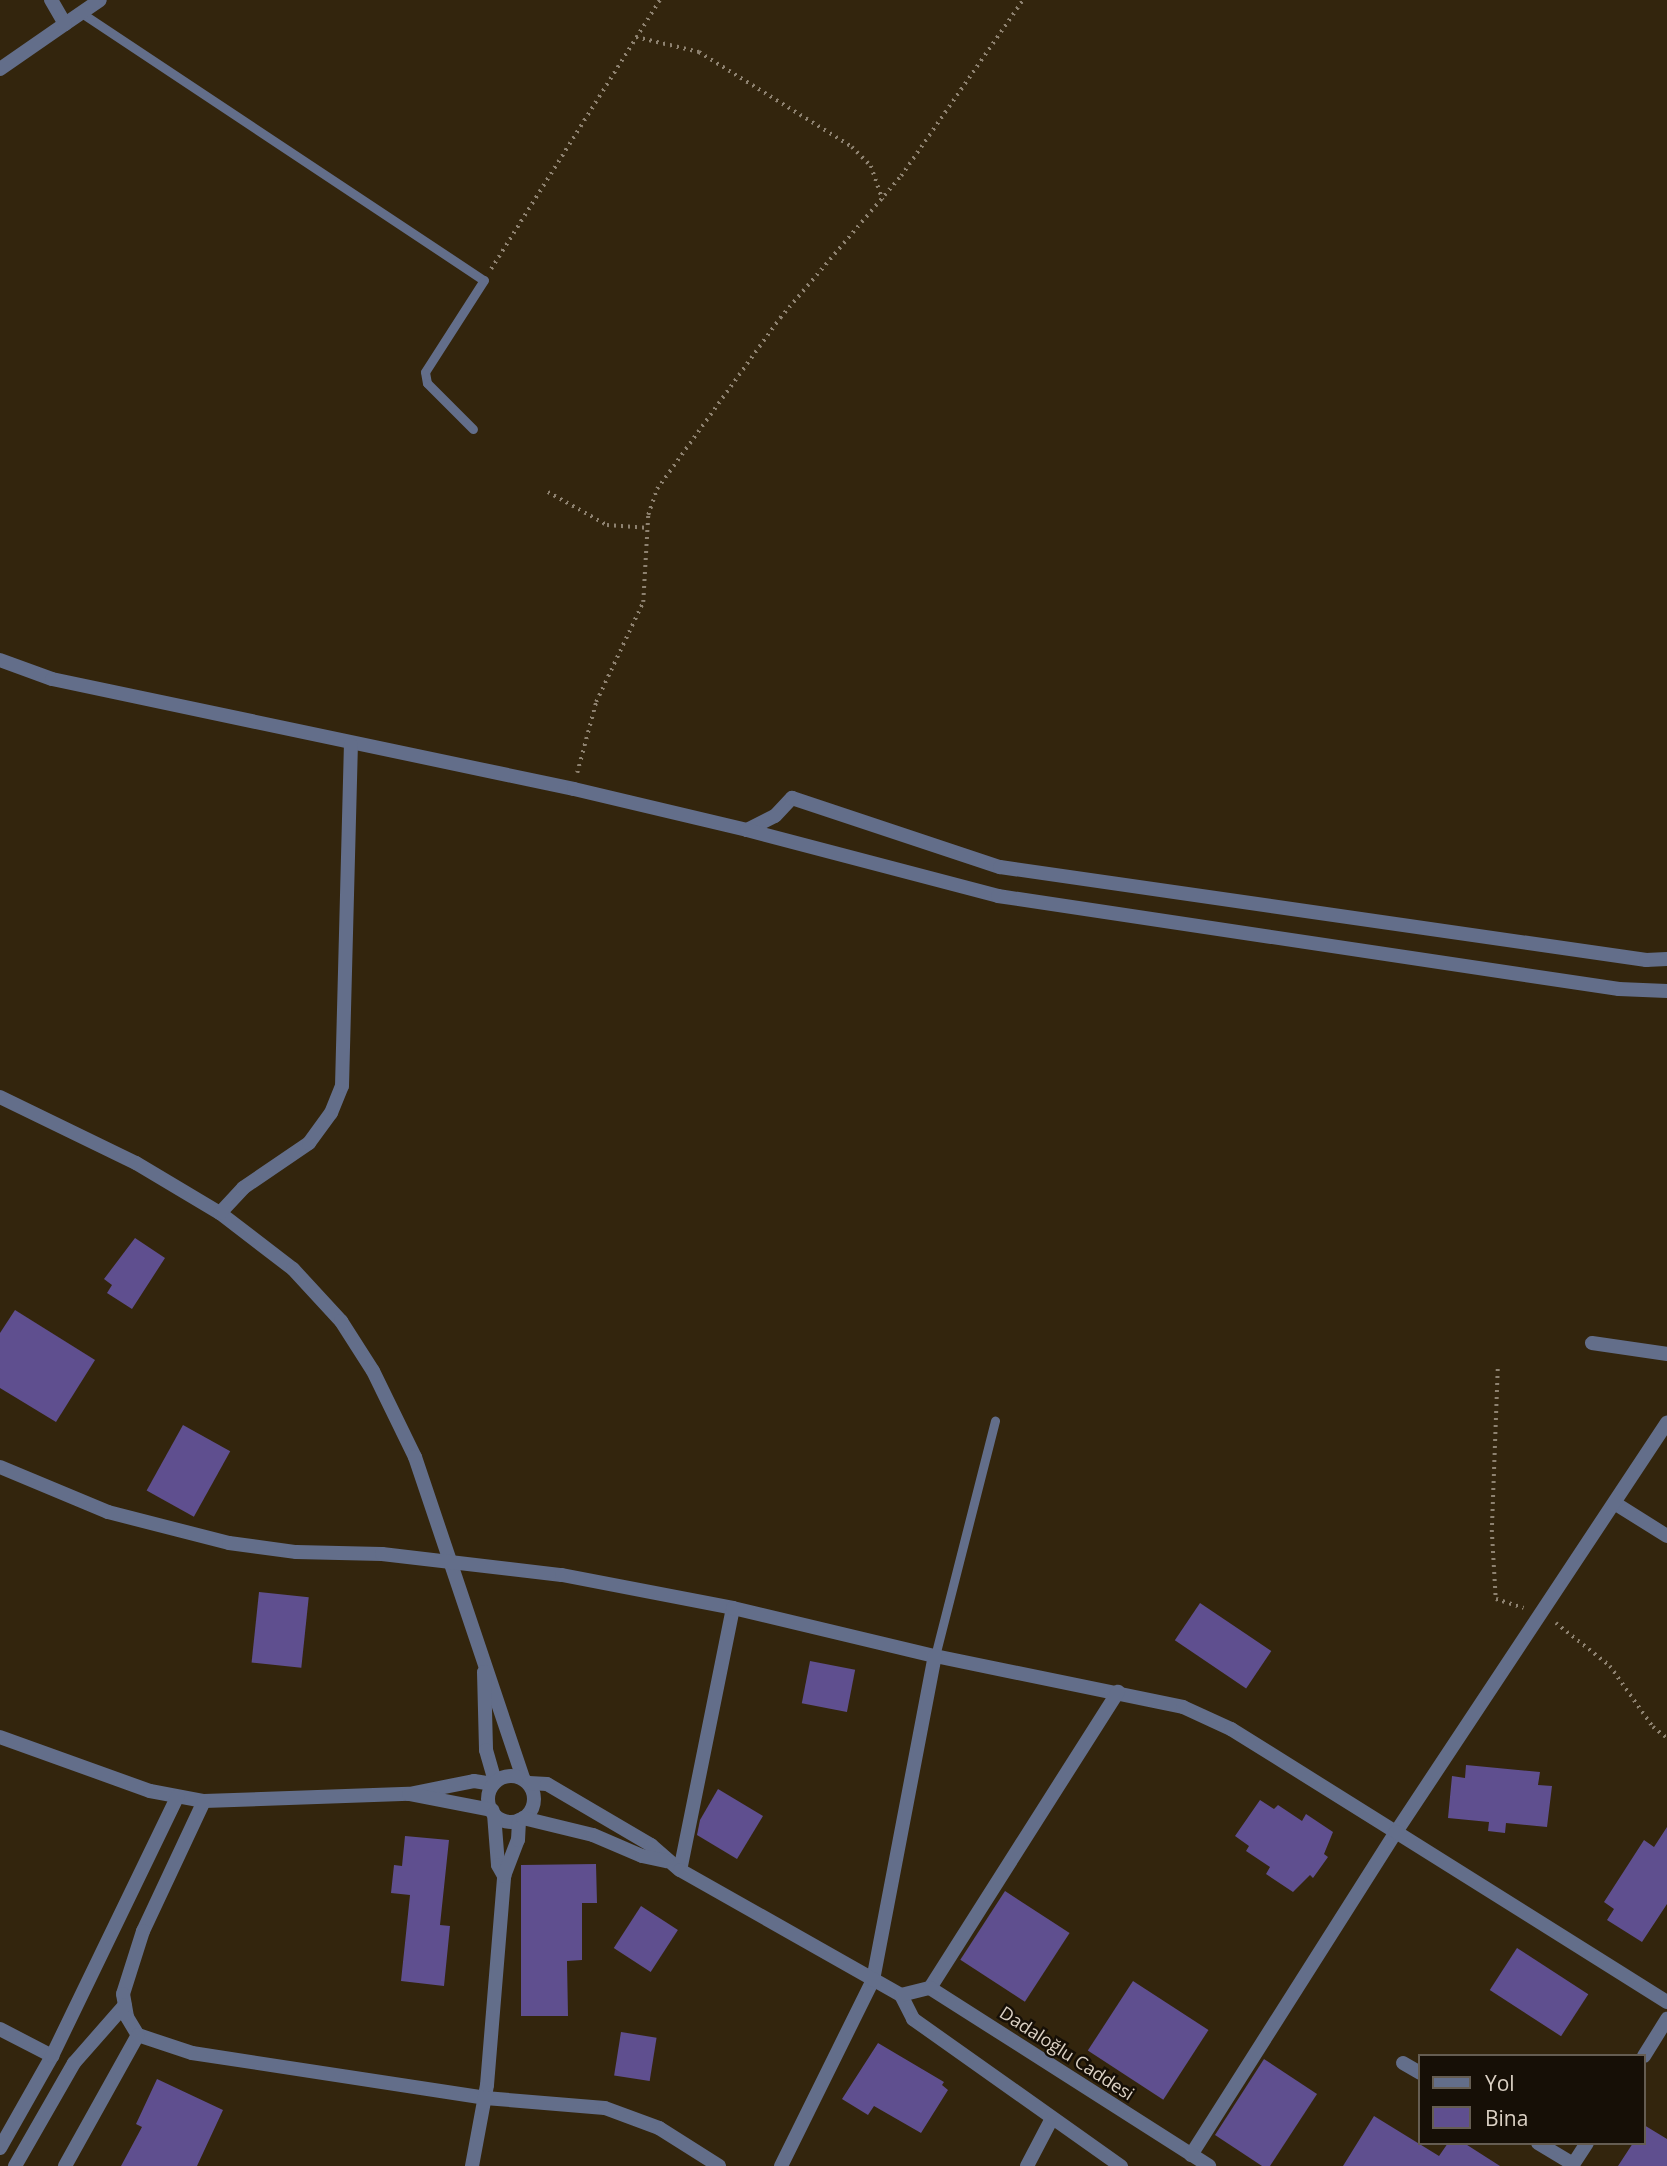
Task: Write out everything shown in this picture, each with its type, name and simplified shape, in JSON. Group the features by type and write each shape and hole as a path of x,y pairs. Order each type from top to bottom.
{"street":[{"path":"51,0 65,24"},
{"path":"0,69 100,0"},
{"path":"0,660 52,680 351,745 573,789 747,830 998,896 1619,989 1667,991"},
{"path":"220,1213 243,1188 309,1143 331,1113 342,1086 351,745"},
{"path":"747,830 775,816 792,798 1000,867 1646,960 1667,959"},
{"path":"0,1097 126,1158 220,1213 311,1286 354,1339 398,1418 453,1563 484,1672 495,1691 533,1806 521,1819 518,1840 504,1876 485,2098 472,2166"},
{"path":"1592,1343 1667,1354"},
{"path":"1191,2155 1396,1832 1543,1616 1667,1423"},
{"path":"0,1467 108,1511 229,1544 562,1575 733,1608 935,1656 1183,1707 1231,1729 1667,2002"},
{"path":"1616,1504 1667,1536"},
{"path":"680,1870 733,1608"},
{"path":"781,2166 873,1980 935,1656"},
{"path":"484,1672 486,1750 494,1783 488,1799 493,1812 498,1865 504,1876"},
{"path":"901,1995 930,1988 1118,1692"},
{"path":"0,1737 177,1797 204,1801 409,1794 474,1781 494,1783 507,1776 547,1784 651,1845 666,1861 680,1870 901,1995 913,2019 1051,2120 1121,2166"},
{"path":"409,1794 493,1812 508,1821 521,1819 593,1835 642,1856 666,1861"},
{"path":"0,2148 52,2056 177,1797"},
{"path":"204,1801 143,1931 123,1994 138,2035 192,2053 485,2098 623,2112 659,2128 719,2166"},
{"name":"Dadaloğlu Caddesi","path":"930,1988 1209,2166"},
{"path":"15,2166 74,2063 125,2005"},
{"path":"1645,2054 1667,2020"},
{"path":"0,2029 52,2056"},
{"path":"65,2166 138,2035"},
{"path":"1403,2063 1418,2072"},
{"path":"1027,2166 1051,2120"},
{"path":"1541,2145 1574,2165 1586,2145"}],"lane":[{"path":"83,14 484,280 425,372 427,383 473,429"},
{"path":"935,1656 995,1421"}],"path":[{"path":"484,280 660,0"},
{"path":"573,789 596,702 643,602 648,569 646,528 651,502 664,477 780,318 883,200 1023,0"},
{"path":"636,37 699,52 852,147 871,166 883,200"},
{"path":"548,492 607,525 646,528"},
{"path":"1499,1369 1492,1530 1496,1599 1543,1616 1581,1639 1610,1665 1653,1727 1667,1738"}],"building":[{"path":"135,1238 165,1258 132,1309 107,1293 112,1285 104,1279"},
{"path":"15,1310 95,1360 56,1422 0,1388 0,1333"},
{"path":"183,1425 230,1451 194,1517 147,1491"},
{"path":"259,1592 309,1597 301,1668 252,1663"},
{"path":"1200,1603 1271,1651 1246,1688 1175,1640"},
{"path":"810,1661 855,1670 847,1712 802,1703"},
{"path":"1466,1765 1540,1772 1538,1785 1552,1786 1547,1827 1506,1823 1505,1833 1488,1831 1489,1822 1448,1818 1452,1776 1465,1778"},
{"path":"718,1789 763,1816 737,1859 697,1835 700,1820"},
{"path":"1260,1800 1274,1809 1278,1805 1302,1821 1306,1814 1333,1832 1324,1854 1328,1857 1313,1878 1310,1875 1293,1892 1266,1874 1270,1867 1246,1851 1249,1846 1235,1836"},
{"path":"1667,1827 1667,1904 1642,1942 1607,1920 1614,1909 1604,1902 1644,1840 1654,1847"},
{"path":"405,1836 449,1840 440,1925 450,1926 444,1986 401,1981 410,1895 391,1893 394,1865 402,1866"},
{"path":"596,1864 597,1903 582,1903 582,1960 567,1961 568,2016 521,2016 521,1865"},
{"path":"1005,1891 1070,1933 1025,2002 960,1960"},
{"path":"641,1906 678,1930 651,1972 614,1948"},
{"path":"1517,1948 1588,1994 1561,2036 1490,1990"},
{"path":"1133,1981 1208,2030 1163,2100 1088,2051"},
{"path":"621,2032 657,2038 650,2081 614,2075"},
{"path":"878,2043 944,2082 942,2085 948,2090 921,2133 874,2106 868,2115 842,2099"},
{"path":"1264,2059 1317,2094 1270,2166 1262,2166 1215,2135"},
{"path":"157,2079 223,2110 197,2166 121,2166 142,2127 136,2124"},
{"path":"1374,2116 1439,2156 1447,2145 1467,2145 1500,2166 1343,2166"},
{"path":"1646,2126 1667,2139 1667,2166 1618,2166 1632,2145 1646,2145"}]}
